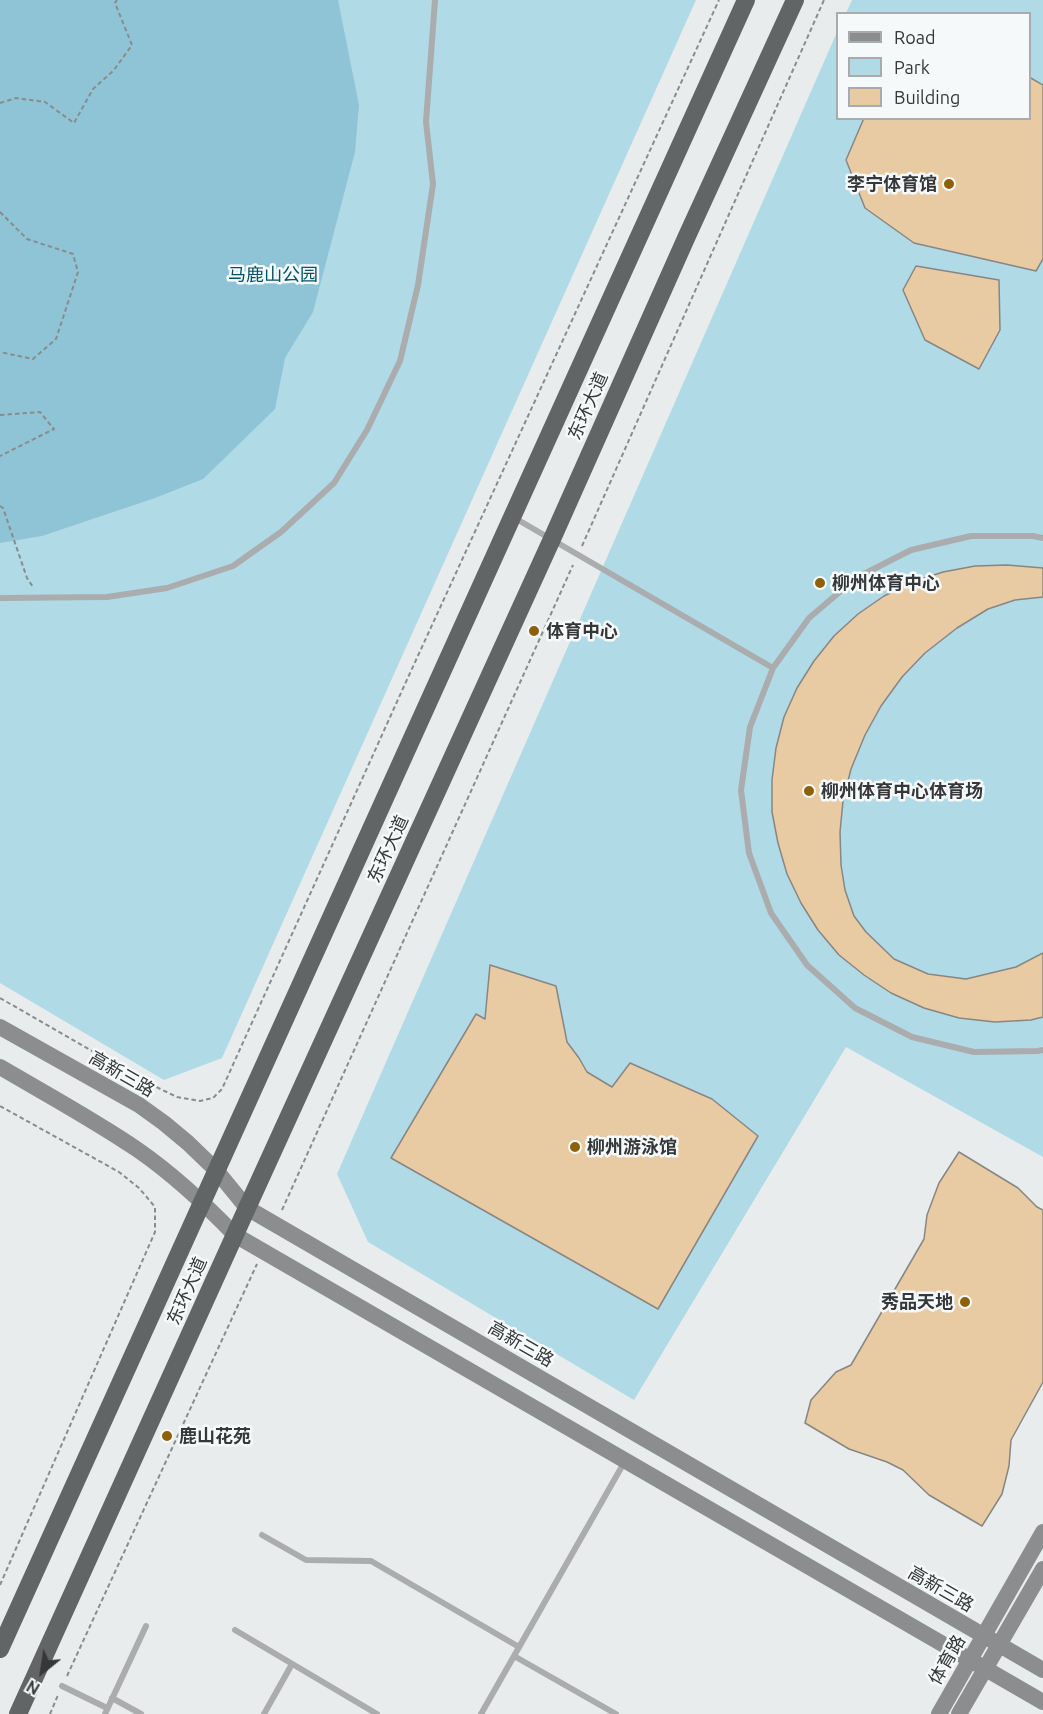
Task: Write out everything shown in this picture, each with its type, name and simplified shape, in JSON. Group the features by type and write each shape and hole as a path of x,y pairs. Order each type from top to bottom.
{"highway":[{"name":"东环大道","path":"0,1649 746,0"},
{"name":"东环大道","path":"18,1714 795,0"}],"main road":[{"name":"高新三路","path":"0,1027 139,1105 180,1136 216,1170 247,1208 1043,1670"},
{"path":"0,1067 138,1150 203,1202 235,1235 1043,1702"},
{"name":"体育路","path":"939,1714 1043,1532"},
{"name":"体育路","path":"959,1714 1043,1569"}],"lane":[{"path":"0,598 107,597 168,588 233,566 281,532 334,483 367,430 400,361 418,285 433,184 426,122 435,0"},
{"path":"512,517 773,668"},
{"path":"1043,538 971,536 911,550 856,578 809,618 773,668 750,727 741,790 749,853 771,913 807,966 855,1008 912,1037 974,1052 1043,1050"},
{"path":"481,1714 625,1460"},
{"path":"262,1536 306,1560 371,1561 519,1647"},
{"path":"62,1686 106,1711 146,1626"},
{"path":"235,1630 377,1714"},
{"path":"514,1656 616,1714"},
{"path":"264,1714 292,1664"},
{"path":"112,1698 141,1714"}],"path":[{"path":"0,103 16,98 45,102 74,123 93,89 114,70 132,45 115,3 117,0"},
{"path":"0,998 144,1081 177,1097 200,1101 213,1098 222,1089 719,0"},
{"path":"275,1224 578,554 824,0"},
{"path":"0,212 27,239 73,254 78,272 56,339 33,359 0,352"},
{"path":"0,415 40,411 54,429 0,456"},
{"path":"0,506 3,508 27,578 39,598"},
{"path":"0,1106 119,1172 139,1188 155,1207 155,1232 0,1585"},
{"path":"50,1714 263,1251"}],"green space":[{"name":"马鹿山公园","path":"0,0 696,0 222,1058 164,1080 0,983"},
{"path":"0,0 338,0 359,105 355,152 313,312 285,358 275,409 203,479 155,498 42,536 0,543"},
{"name":"柳州体育中心","path":"852,0 1043,0 1043,1157 846,1047 634,1400 368,1242 337,1174 836,34 836,120 1031,120 1031,12 846,12"}],"building":[{"name":"李宁体育馆","path":"1031,78 1043,85 1043,259 1036,271 914,243 865,208 846,160 863,120 1031,120"},
{"path":"916,266 999,280 1000,330 979,369 925,340 903,290"},
{"name":"柳州体育中心体育场","path":"1007,565 1043,568 1043,597 1015,600 988,609 957,628 925,653 902,677 881,706 865,735 851,769 843,801 840,832 841,865 845,890 854,916 866,932 894,959 928,974 966,979 1016,967 1043,953 1043,1017 995,1022 959,1018 924,1008 891,993 839,955 818,930 787,874 772,812 772,780 776,748 784,717 797,688 814,661 834,636 858,614 884,596 913,582 943,572 975,566"},
{"name":"柳州游泳馆","path":"490,965 556,986 567,1042 587,1072 612,1087 630,1063 712,1099 758,1136 658,1309 391,1158 476,1014 485,1019"},
{"name":"秀品天地","path":"959,1152 1018,1188 1043,1210 1043,1382 1011,1440 1009,1466 1002,1494 982,1526 929,1495 903,1470 849,1449 805,1423 811,1400 836,1372 851,1365 924,1239 927,1215 939,1183"}],"place":[{"name":"李宁体育馆","path":"949,184"},
{"name":"柳州体育中心","path":"820,583"},
{"name":"体育中心","path":"534,631"},
{"name":"柳州体育中心体育场","path":"809,791"},
{"name":"柳州游泳馆","path":"575,1147"},
{"name":"秀品天地","path":"965,1302"},
{"name":"鹿山花苑","path":"167,1436"}]}
